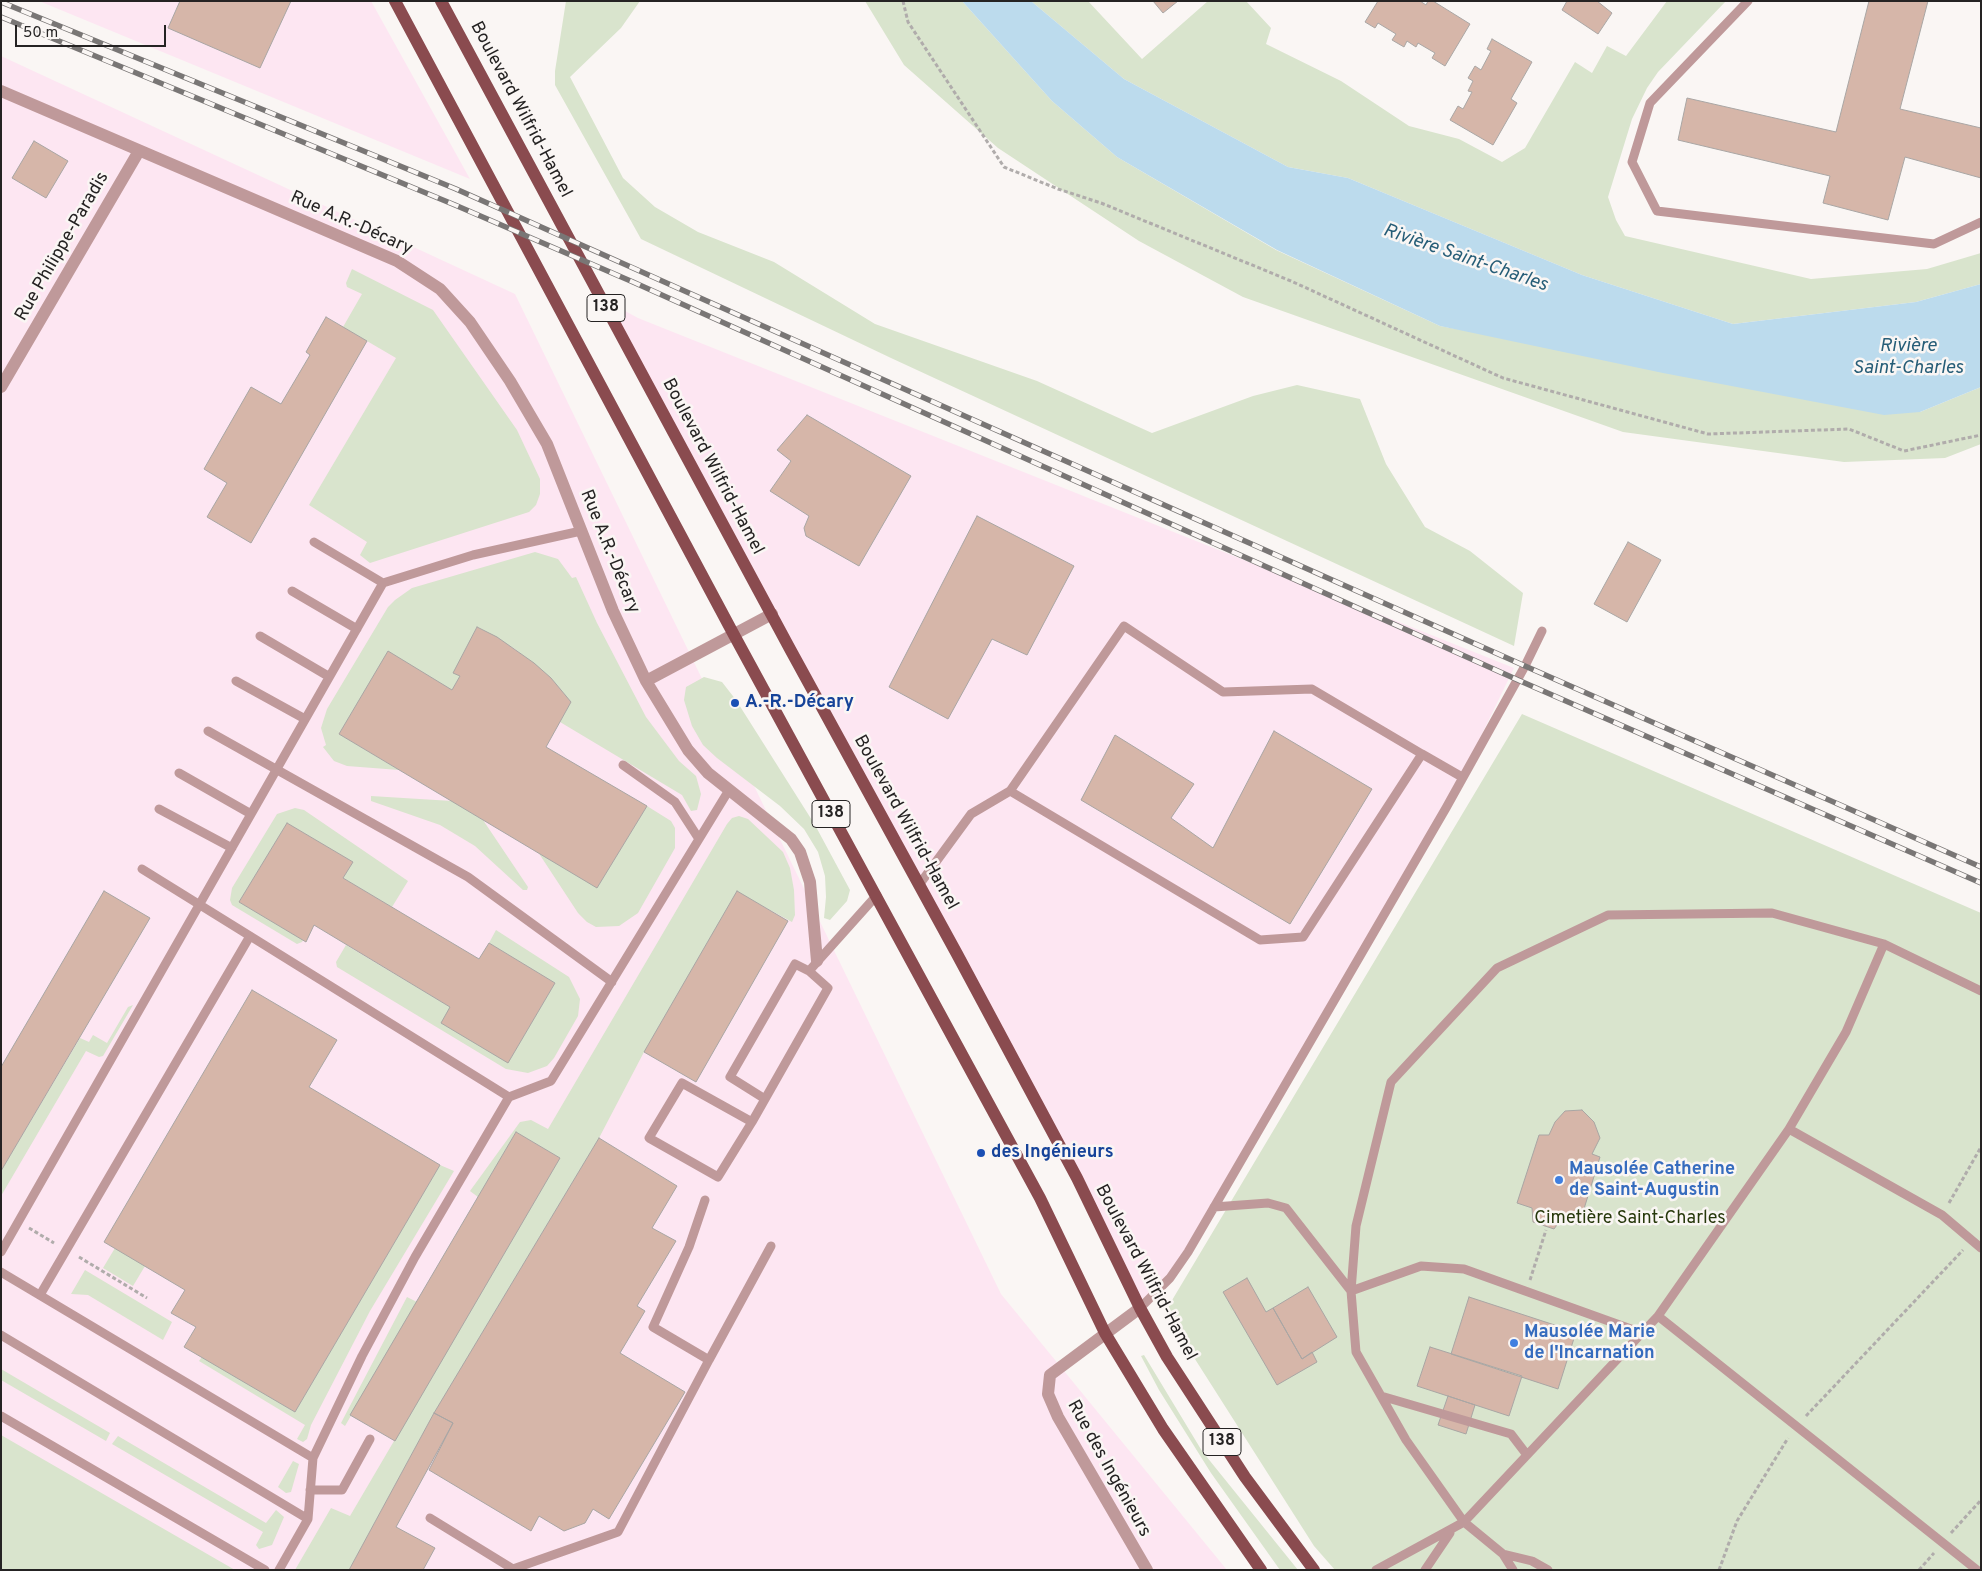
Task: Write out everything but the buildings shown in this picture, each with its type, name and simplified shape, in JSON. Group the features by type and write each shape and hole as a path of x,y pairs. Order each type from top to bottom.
{"main road":[{"name":"138","path":"395,1 734,635 1040,1198 1105,1333 1168,1436 1261,1570"},
{"name":"Boulevard Wilfrid-Hamel","path":"441,1 1077,1178 1140,1308 1168,1357 1245,1478 1314,1570"}],"street":[{"name":"Rue A.R.-Décary","path":"1,91 397,261 440,289 470,322 510,381 547,444 613,611 646,681 688,750 708,773 791,839 800,852 810,882 813,966"},
{"name":"Rue Philippe-Paradis","path":"1,387 139,151"},
{"path":"646,681 772,614"},
{"name":"Rue des Ingénieurs","path":"1140,1308 1050,1375 1048,1394 1067,1434 1147,1570"}],"lane":[{"path":"1748,1 1650,103 1632,162 1658,211 1934,244 1981,222"},
{"path":"2,1250 328,676 383,583 473,554 581,531"},
{"path":"314,542 383,583"},
{"path":"292,592 357,629"},
{"path":"919,885 971,814 1010,791 1124,626 1223,692 1312,689 1462,777"},
{"path":"1140,1308 1170,1278 1214,1207 1462,777 1525,666 1542,631"},
{"path":"260,636 328,676"},
{"path":"236,681 305,719"},
{"path":"208,731 468,877 612,982"},
{"path":"1010,791 1260,940 1303,937 1422,754"},
{"path":"623,765 675,802 699,839"},
{"path":"179,772 251,814"},
{"path":"279,1570 308,1519 313,1458 362,1356 415,1257 509,1097 551,1081 729,790"},
{"path":"159,810 232,848"},
{"path":"142,869 200,903 509,1097"},
{"path":"813,966 877,895"},
{"path":"1513,1570 1503,1554 1464,1522 1406,1440 1356,1352 1351,1291 1356,1226 1391,1082 1497,968 1608,914 1772,913 1884,944 1981,991"},
{"path":"40,1295 250,936"},
{"path":"1376,1570 1464,1522 1658,1316 1790,1129 1846,1032 1884,944"},
{"path":"752,1122 682,1083 649,1138 716,1180 752,1122 828,988 813,966 795,964 730,1077 765,1099"},
{"path":"1790,1129 1942,1215 1981,1248"},
{"path":"705,1200 689,1247 653,1327 710,1360"},
{"path":"1214,1207 1268,1203 1286,1208 1351,1291"},
{"path":"430,1518 513,1569 618,1532 772,1246"},
{"path":"1351,1291 1421,1266 1464,1269 1642,1333"},
{"path":"1,1272 313,1458"},
{"path":"1658,1316 1977,1570"},
{"path":"1,1335 308,1519"},
{"path":"1381,1396 1511,1434 1527,1455"},
{"path":"1,1416 265,1570"},
{"path":"310,1490 342,1490 370,1439"},
{"path":"1425,1570 1452,1530"},
{"path":"1503,1554 1532,1561 1548,1570"}],"path":[{"path":"903,1 908,22 1004,167 1058,189 1101,202 1291,281 1503,378 1708,434 1849,429 1904,451 1981,435"},
{"path":"1942,1215 1981,1147"},
{"path":"19,1222 147,1298"},
{"path":"1527,1292 1546,1230"},
{"path":"1719,1570 1737,1520 1796,1426 1972,1240"}],"shaded area":[{"path":"39,1 371,1 470,179"},
{"path":"1,56 515,294 1001,1294 1227,1570 1,1570"},
{"path":"601,298 638,318 1514,668 1446,808 1188,1252 1140,1308"}],"green space":[{"path":"566,1 640,1 621,28 570,77 623,178 655,207 698,232 774,262 875,324 1037,381 1152,433 1253,396 1297,385 1360,399 1386,464 1425,527 1470,551 1523,593 1514,646 891,358 641,239 555,85 555,71"},
{"path":"865,1 962,1 1052,101 1117,157 1276,250 1440,326 1920,412 1981,387 1981,444 1945,458 1844,462 1623,432 1243,297 1139,241 998,148 904,65"},
{"path":"1031,1 1088,1 1142,59 1208,1 1246,1 1271,28 1266,44 1341,81 1409,126 1459,139 1502,162 1525,148 1575,62 1592,73 1607,46 1626,56 1667,1 1726,1 1658,72 1647,88 1632,119 1608,197 1616,220 1625,236 1811,279 1927,269 1981,253 1981,284 1916,302 1733,324 1582,275 1348,178 1288,167 1124,79"},
{"path":"352,269 433,310 517,430 540,479 540,494 536,505 529,512 370,563 360,555 367,542 309,505 396,358 343,327 362,294 347,287 346,283"},
{"path":"535,552 558,559 572,578 576,577 597,623 646,717 679,761 696,776 701,794 697,810 691,811 682,795 560,722 571,702 551,678 515,649 477,627 454,673 460,676 452,690 388,652 339,734 399,770 347,766 334,761 323,747 326,745 321,728 327,709 388,607 395,600 412,588"},
{"path":"704,677 722,682 736,700 815,825 850,890 847,901 830,920 824,918 825,876 818,852 804,829 780,806 717,758 703,745 692,726 684,700 686,687"},
{"name":"Cimetière Saint-Charles","path":"1522,714 1981,913 1981,1570 1335,1570 1314,1546 1165,1312"},
{"path":"371,796 452,801 483,820 528,887 527,890 523,890 475,846 440,825 371,801"},
{"path":"647,806 671,821 675,828 675,848 638,913 619,926 596,927 587,922 578,913 538,852 598,886"},
{"path":"295,808 304,810 408,881 392,907 343,878 353,862 287,823 239,902 303,940 302,942 297,944 232,905 230,900 232,888 277,814"},
{"path":"739,816 748,819 783,852 790,868 794,890 795,915 792,922 737,892 644,1052 599,1138 434,1413 349,1570 295,1570 331,1508 350,1516 560,1158 516,1132 478,1197 470,1191 520,1122 531,1120 548,1129 727,824 732,818"},
{"path":"496,930 569,977 580,999 578,1016 554,1058 547,1066 528,1073 506,1069 337,967 336,962 346,945 450,1007 508,1063 555,983 489,943"},
{"path":"133,1005 103,1056 99,1057 86,1051 1,1196 1,1171 80,1038 89,1042 93,1035 107,1043 128,1007"},
{"path":"440,1165 454,1171 370,1311 311,1425 307,1439 303,1442 297,1439 305,1425 199,1361 202,1357 295,1412"},
{"path":"115,1248 145,1266 133,1286 103,1268"},
{"path":"85,1270 172,1322 163,1340 88,1295 71,1294"},
{"path":"407,1297 417,1302 345,1426 341,1423"},
{"path":"1144,1355 1202,1451 1298,1570 1280,1570 1211,1473 1159,1390 1141,1356"},
{"path":"1,1369 110,1433 106,1441 1,1380"},
{"path":"1,1435 235,1570 1,1570"},
{"path":"118,1436 266,1523 276,1510 284,1517 272,1545 259,1549 256,1545 263,1532 112,1444"},
{"path":"293,1461 299,1464 291,1492 286,1493 278,1487"}],"water":[{"name":"Rivière Saint-Charles","path":"962,1 1031,1 1124,79 1288,167 1348,178 1582,275 1733,324 1916,302 1981,284 1981,387 1920,412 1884,415 1663,373 1440,326 1277,250 1117,157 1052,101"}],"railway":[{"path":"1,2 456,189 1525,666 1981,867"},
{"path":"1,17 455,205 633,282 1518,680 1981,883"}],"place":[{"name":"A.-R.-Décary","path":"735,703"},
{"name":"des Ingénieurs","path":"981,1153"},
{"name":"Mausolée Catherine de Saint-Augustin","path":"1559,1180"},
{"name":"Mausolée Marie de l'Incarnation","path":"1514,1343"}]}
